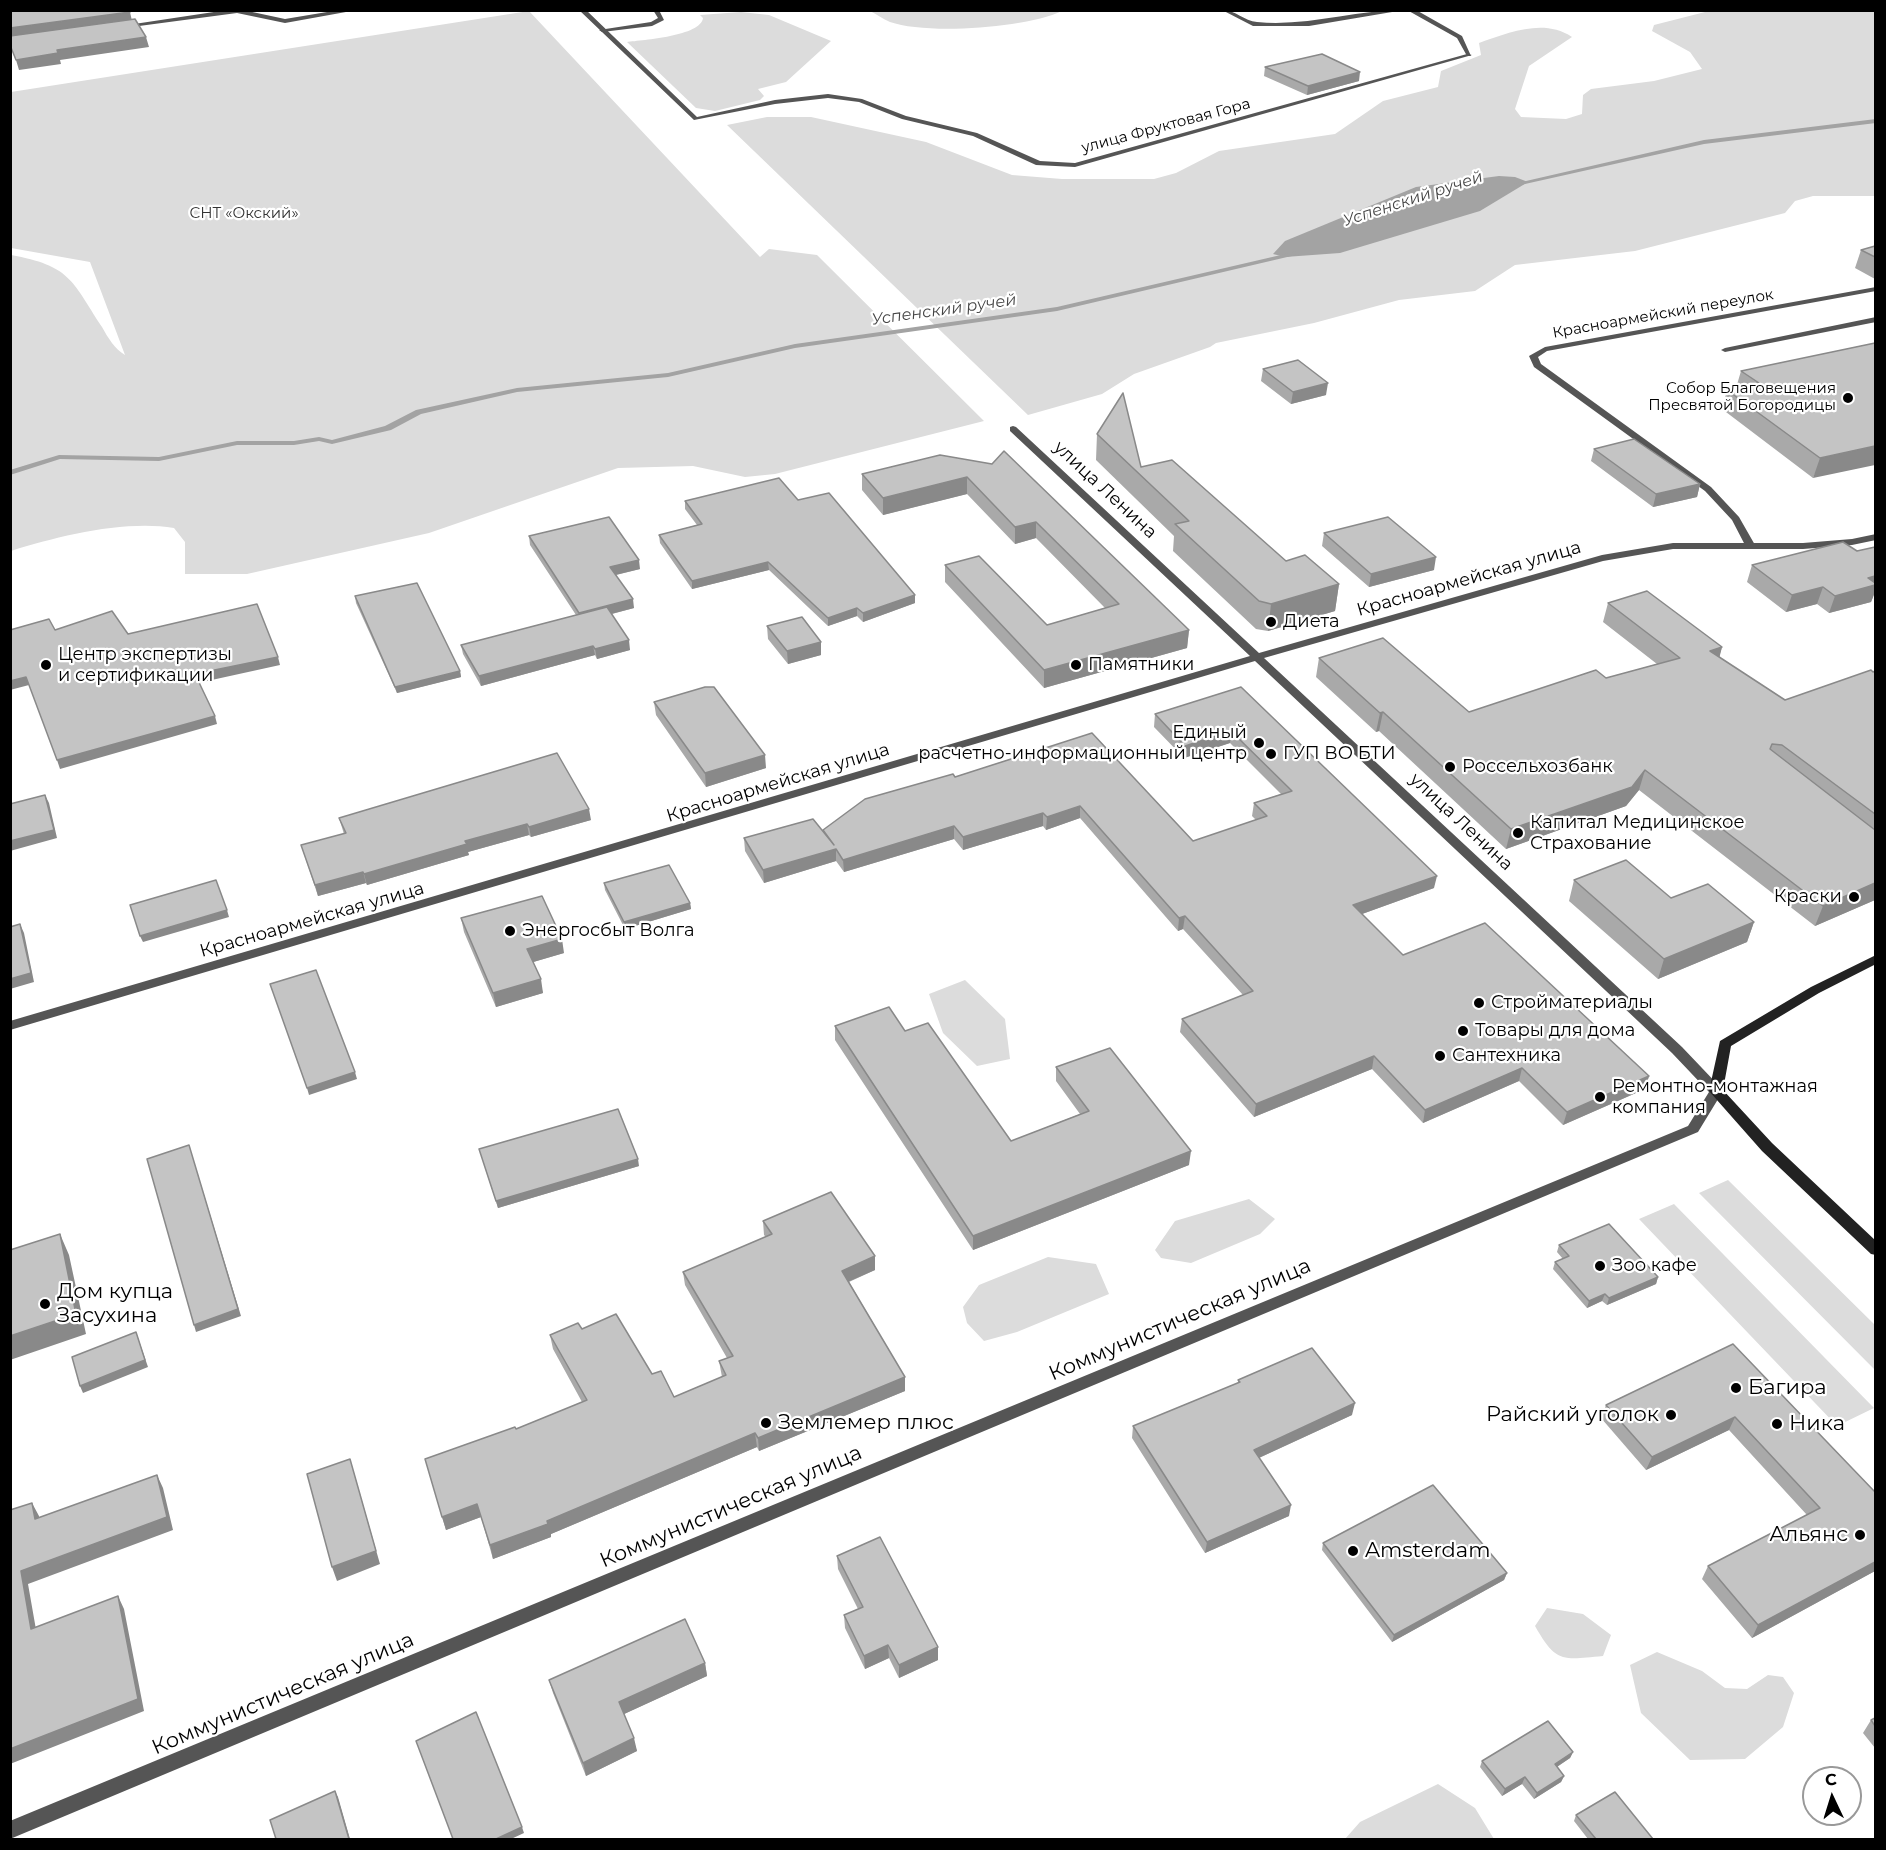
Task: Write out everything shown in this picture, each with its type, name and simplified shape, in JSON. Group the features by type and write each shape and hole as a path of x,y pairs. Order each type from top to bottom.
{"street":[{"path":"112,28 237,11 285,21 354,10"},
{"path":"582,10 602,30 652,24 662,19 656,10"},
{"path":"1225,10 1254,24 1309,24 1401,10"},
{"name":"улица Фруктовая Гора","path":"602,30 696,119 775,102 828,96 860,100 904,118 975,134 1039,163 1075,165 1469,55 1460,37 1410,10"},
{"name":"Красноармейский переулок","path":"1750,545 1736,519 1708,489 1537,365 1533,356 1545,349 1875,289"},
{"path":"1725,350 1875,319"},
{"path":"1864,322 1875,329"},
{"name":"улица Ленина","path":"1013,429 1677,1050 1767,1147 1875,1250"},
{"name":"Красноармейская улица","path":"10,1026 1258,657 1602,558 1673,546 1803,546 1852,542 1875,537"},
{"path":"1716,1091 1725,1044 1815,990 1875,960"},
{"name":"Коммунистическая улица","path":"10,1830 1693,1129 1716,1091"}],"green space":[{"name":"СНТ «Окский»","path":"529,11 760,257 769,249 817,255 984,421 775,474 745,477 693,466 618,468 429,533 247,574 185,574 185,542 174,528 155,526 92,531 11,551 11,255 46,264 67,277 83,297 112,343 125,355 90,262 11,248 11,92"},
{"path":"870,11 1062,11 1025,22 951,29 907,26 890,22"},
{"path":"1709,11 1875,11 1875,196 1813,196 1795,201 1785,213 1635,251 1515,265 1475,291 1399,300 1314,323 1216,343 1134,374 1102,394 1028,415 727,125 767,117 811,117 926,142 1012,175 1062,179 1154,179 1176,173 1219,151 1335,134 1383,101 1438,87 1441,71 1481,55 1479,43 1526,29 1561,31 1572,37 1529,66 1515,109 1521,117 1566,119 1582,114 1583,95 1591,89 1654,81 1702,69 1690,52 1652,31 1654,25"},
{"path":"741,12 769,15 831,41 786,82 758,89 764,96 760,100 715,111 696,108 627,42 658,38 693,29 700,24 703,18 700,15"},
{"path":"965,980 1005,1019 1010,1059 977,1066 943,1033 929,994"},
{"path":"1728,1180 1875,1325 1875,1370 1699,1193"},
{"path":"1249,1199 1275,1219 1260,1234 1191,1263 1161,1258 1155,1250 1175,1221"},
{"path":"1674,1204 1874,1408 1837,1426 1639,1219"},
{"path":"1048,1257 1096,1264 1109,1294 1017,1332 984,1341 967,1323 963,1307 979,1285"},
{"path":"1547,1608 1583,1614 1611,1635 1603,1656 1569,1658 1555,1653 1535,1626"},
{"path":"1657,1652 1702,1671 1725,1688 1747,1689 1768,1675 1783,1677 1794,1693 1783,1727 1745,1759 1690,1760 1641,1713 1630,1665"},
{"path":"1438,1784 1475,1808 1494,1839 1345,1839 1360,1822"}],"water":[{"path":"1499,176 1515,177 1528,182 1480,211 1340,253 1285,257 1273,254 1285,241 1416,187"}],"building":[{"path":"10,10 129,10 130,12 10,28"},
{"path":"135,19 146,37 57,50 58,53 16,60 10,45 10,36"},
{"path":"1322,54 1360,72 1308,86 1265,67"},
{"path":"1875,246 1875,257 1861,250"},
{"path":"1875,343 1875,446 1820,458 1727,390 1759,383 1741,371"},
{"path":"1298,360 1328,383 1293,392 1263,369"},
{"path":"1123,393 1141,467 1172,460 1286,561 1305,555 1339,584 1271,604 1259,601 1175,524 1189,521 1097,434"},
{"path":"1634,439 1700,484 1656,494 1594,449"},
{"path":"1004,451 1189,630 1044,670 945,565 979,556 1047,625 1119,604 1036,522 1015,527 967,477 883,498 862,474 940,455 992,464"},
{"path":"779,478 798,500 829,493 915,595 863,613 857,608 828,618 768,562 692,581 659,535 702,524 685,501"},
{"path":"609,517 639,560 610,567 633,599 579,613 529,536"},
{"path":"1388,517 1436,557 1371,574 1324,533"},
{"path":"1843,542 1857,551 1875,547 1875,576 1868,578 1875,585 1835,596 1823,587 1792,595 1752,565"},
{"path":"417,583 460,671 395,687 355,596"},
{"path":"1647,591 1722,647 1710,651 1785,700 1871,670 1875,671 1875,814 1782,745 1772,744 1770,749 1875,830 1875,883 1823,906 1645,770 1632,787 1511,829 1383,712 1380,713 1319,658 1383,638 1469,712 1596,670 1606,678 1680,658 1608,603"},
{"path":"257,604 278,657 195,674 215,716 57,760 26,677 10,681 10,630 49,619 55,630 112,611 128,634"},
{"path":"607,607 629,640 595,649 593,646 479,676 461,645"},
{"path":"802,617 821,642 787,651 767,626"},
{"path":"705,687 714,687 765,755 705,773 654,702"},
{"path":"1241,687 1437,876 1353,905 1403,955 1485,923 1649,1076 1567,1112 1522,1068 1425,1110 1374,1056 1256,1104 1182,1019 1253,991 1185,916 1179,918 1080,806 1047,817 1043,813 963,837 954,826 843,860 836,849 763,870 744,838 813,819 834,845 823,830 865,799 953,774 955,777 1092,733 1193,841 1267,816 1254,803 1292,791 1231,731 1185,746 1155,714"},
{"path":"557,753 589,809 529,827 527,824 465,841 467,844 364,874 363,872 315,885 301,845 346,833 339,818"},
{"path":"45,795 54,830 10,841 10,804"},
{"path":"1626,860 1671,898 1708,884 1754,922 1664,959 1574,880"},
{"path":"669,865 690,903 624,922 604,883"},
{"path":"216,880 227,910 140,936 130,905"},
{"path":"542,896 562,939 527,949 541,979 493,993 461,918"},
{"path":"20,924 31,973 10,979 10,927"},
{"path":"316,970 355,1072 307,1088 270,984"},
{"path":"889,1007 905,1031 928,1023 1011,1141 1089,1111 1056,1067 1110,1048 1191,1151 973,1236 835,1026"},
{"path":"618,1109 638,1159 496,1201 479,1149"},
{"path":"189,1145 238,1309 194,1325 147,1159"},
{"path":"831,1192 875,1256 842,1271 905,1377 758,1438 755,1433 547,1521 548,1524 490,1545 477,1504 442,1517 425,1459 515,1427 516,1429 587,1400 550,1335 578,1323 582,1329 616,1314 652,1374 661,1371 674,1397 726,1375 719,1361 733,1356 683,1272 772,1234 763,1221"},
{"name":"Зоо кафе","path":"1609,1224 1658,1277 1609,1298 1605,1294 1589,1301 1555,1262 1569,1256 1559,1245"},
{"name":"Дом купца Засухина","path":"60,1234 76,1314 10,1336 10,1250"},
{"path":"136,1332 145,1360 80,1386 72,1357"},
{"path":"1733,1344 1875,1492 1875,1562 1758,1625 1708,1566 1820,1508 1735,1417 1652,1457 1606,1405"},
{"path":"1312,1348 1355,1403 1254,1450 1291,1505 1207,1542 1133,1426 1240,1382 1238,1380"},
{"path":"350,1459 376,1551 332,1567 307,1474"},
{"path":"157,1475 167,1517 21,1571 31,1629 118,1596 138,1699 10,1749 10,1510 32,1503 35,1519"},
{"path":"1433,1485 1507,1573 1394,1635 1323,1543"},
{"path":"880,1537 938,1647 899,1665 888,1645 864,1656 844,1615 863,1607 837,1556"},
{"path":"685,1619 705,1663 619,1702 634,1738 583,1763 549,1680"},
{"path":"476,1712 522,1827 496,1839 453,1839 416,1741"},
{"path":"1548,1721 1573,1752 1555,1764 1564,1776 1537,1793 1525,1777 1505,1789 1482,1761"},
{"path":"335,1791 349,1839 276,1839 270,1820"},
{"path":"1615,1792 1653,1839 1596,1839 1576,1815"}],"waterway":[{"name":"Успенский ручей","path":"1516,184 1704,142 1876,121"},
{"name":"Успенский ручей","path":"10,473 59,457 159,459 237,443 294,443 319,439 332,442 388,428 419,412 517,390 668,375 795,346 1057,309 1298,253"}],"place":[{"name":"Собор Благовещения Пресвятой Богородицы","path":"1848,398"},
{"name":"Диета","path":"1271,622"},
{"name":"Центр экспертизы и сертификации","path":"46,665"},
{"name":"Памятники","path":"1076,665"},
{"name":"Единый расчетно-информационный центр","path":"1259,743"},
{"name":"ГУП ВО БТИ","path":"1271,754"},
{"name":"Россельхозбанк","path":"1450,767"},
{"name":"Капитал Медицинское Страхование","path":"1518,833"},
{"name":"Краски","path":"1854,897"},
{"name":"Энергосбыт Волга","path":"510,931"},
{"name":"Стройматериалы","path":"1479,1003"},
{"name":"Товары для дома","path":"1463,1031"},
{"name":"Сантехника","path":"1440,1056"},
{"name":"Ремонтно-монтажная компания","path":"1600,1097"},
{"name":"Зоо кафе","path":"1600,1266"},
{"name":"Дом купца Засухина","path":"45,1304"},
{"name":"Багира","path":"1736,1388"},
{"name":"Райский уголок","path":"1671,1415"},
{"name":"Землемер плюс","path":"766,1423"},
{"name":"Ника","path":"1777,1424"},
{"name":"Альянс","path":"1860,1535"},
{"name":"Amsterdam","path":"1353,1551"}]}
